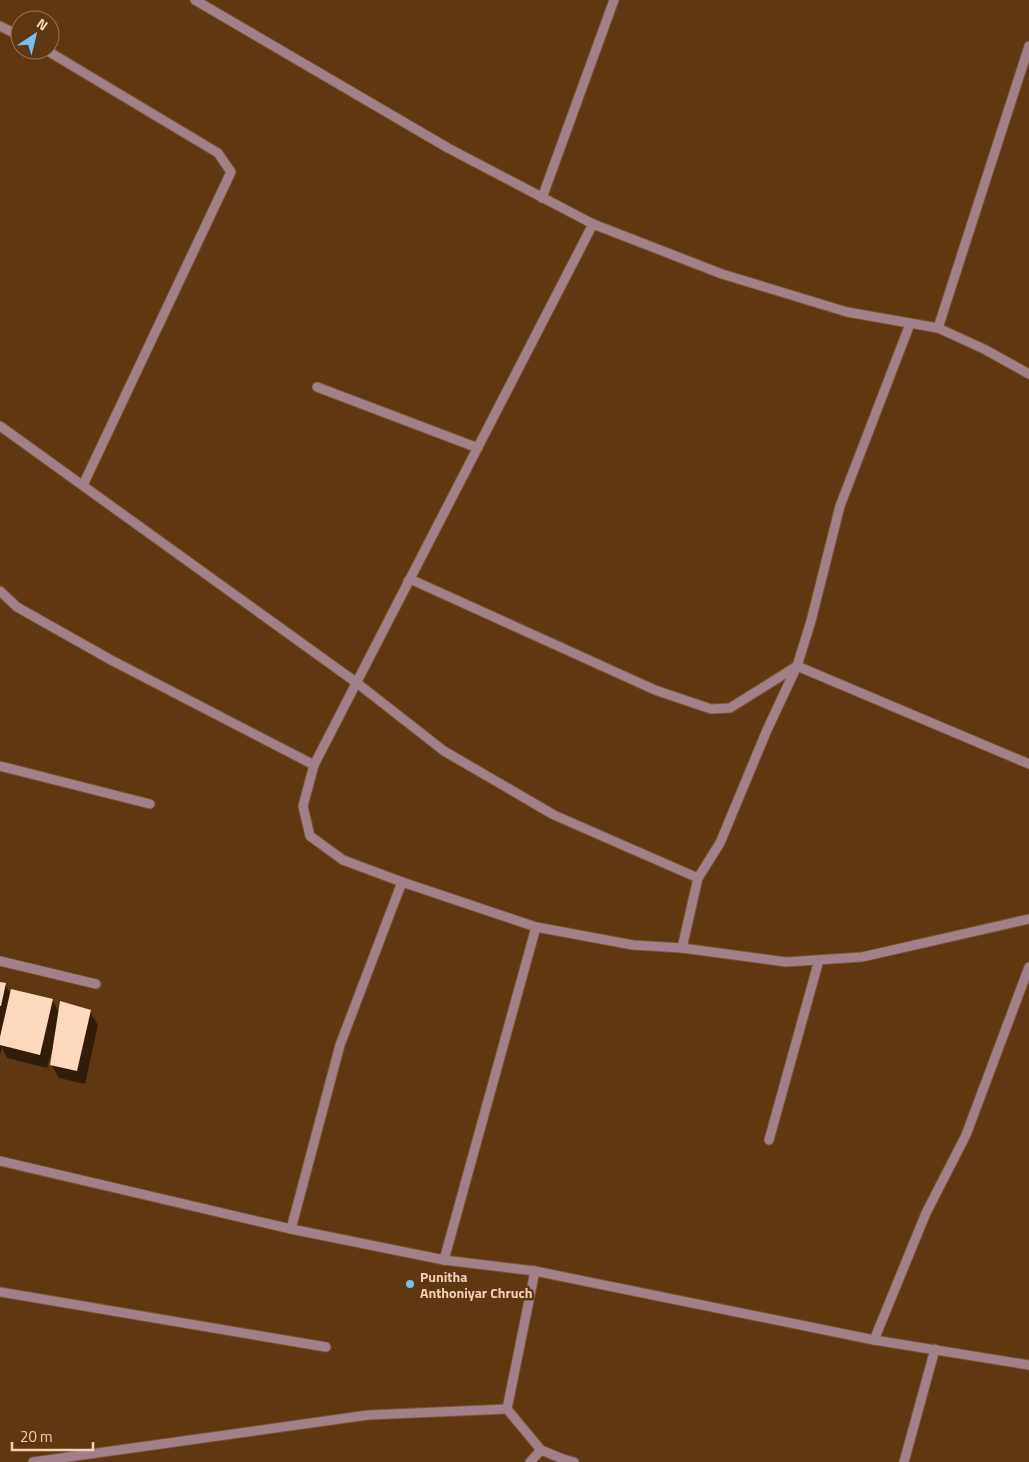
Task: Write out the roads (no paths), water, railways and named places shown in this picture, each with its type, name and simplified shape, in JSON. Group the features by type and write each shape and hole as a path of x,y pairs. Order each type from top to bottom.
{"street":[{"path":"195,0 448,148 593,224 722,274 847,312 938,328 984,349 1029,374"},
{"path":"542,198 614,0"},
{"path":"938,328 1029,46"},
{"path":"60,58 218,153 231,172 83,485"},
{"path":"593,224 314,765 304,806 310,836 343,860 402,882 536,927 633,945 682,948 786,962 819,960 862,957 1029,919"},
{"path":"682,948 698,878 720,843 767,730 797,666 811,621 840,506 910,324"},
{"path":"317,387 478,448"},
{"path":"0,426 357,682 444,751 554,815 698,878"},
{"path":"409,580 655,690 711,709 730,708 797,666"},
{"path":"0,591 17,607 111,660 314,765"},
{"path":"797,666 1029,764"},
{"path":"0,766 150,804"},
{"path":"291,1229 340,1045 402,882"},
{"path":"444,1260 536,927"},
{"path":"769,1140 819,960"},
{"path":"0,961 96,984"},
{"path":"874,1340 926,1213 966,1135 1029,967"},
{"path":"0,1161 291,1229 444,1260 535,1271 874,1340 1029,1365"},
{"path":"507,1409 535,1271"},
{"path":"0,1292 326,1347"},
{"path":"904,1462 935,1350"},
{"path":"507,1409 541,1450 574,1462"},
{"path":"33,1462 368,1415 507,1409"},
{"path":"530,1462 541,1450"}],"place":[{"name":"Punitha Anthoniyar Chruch","path":"410,1284"}]}
